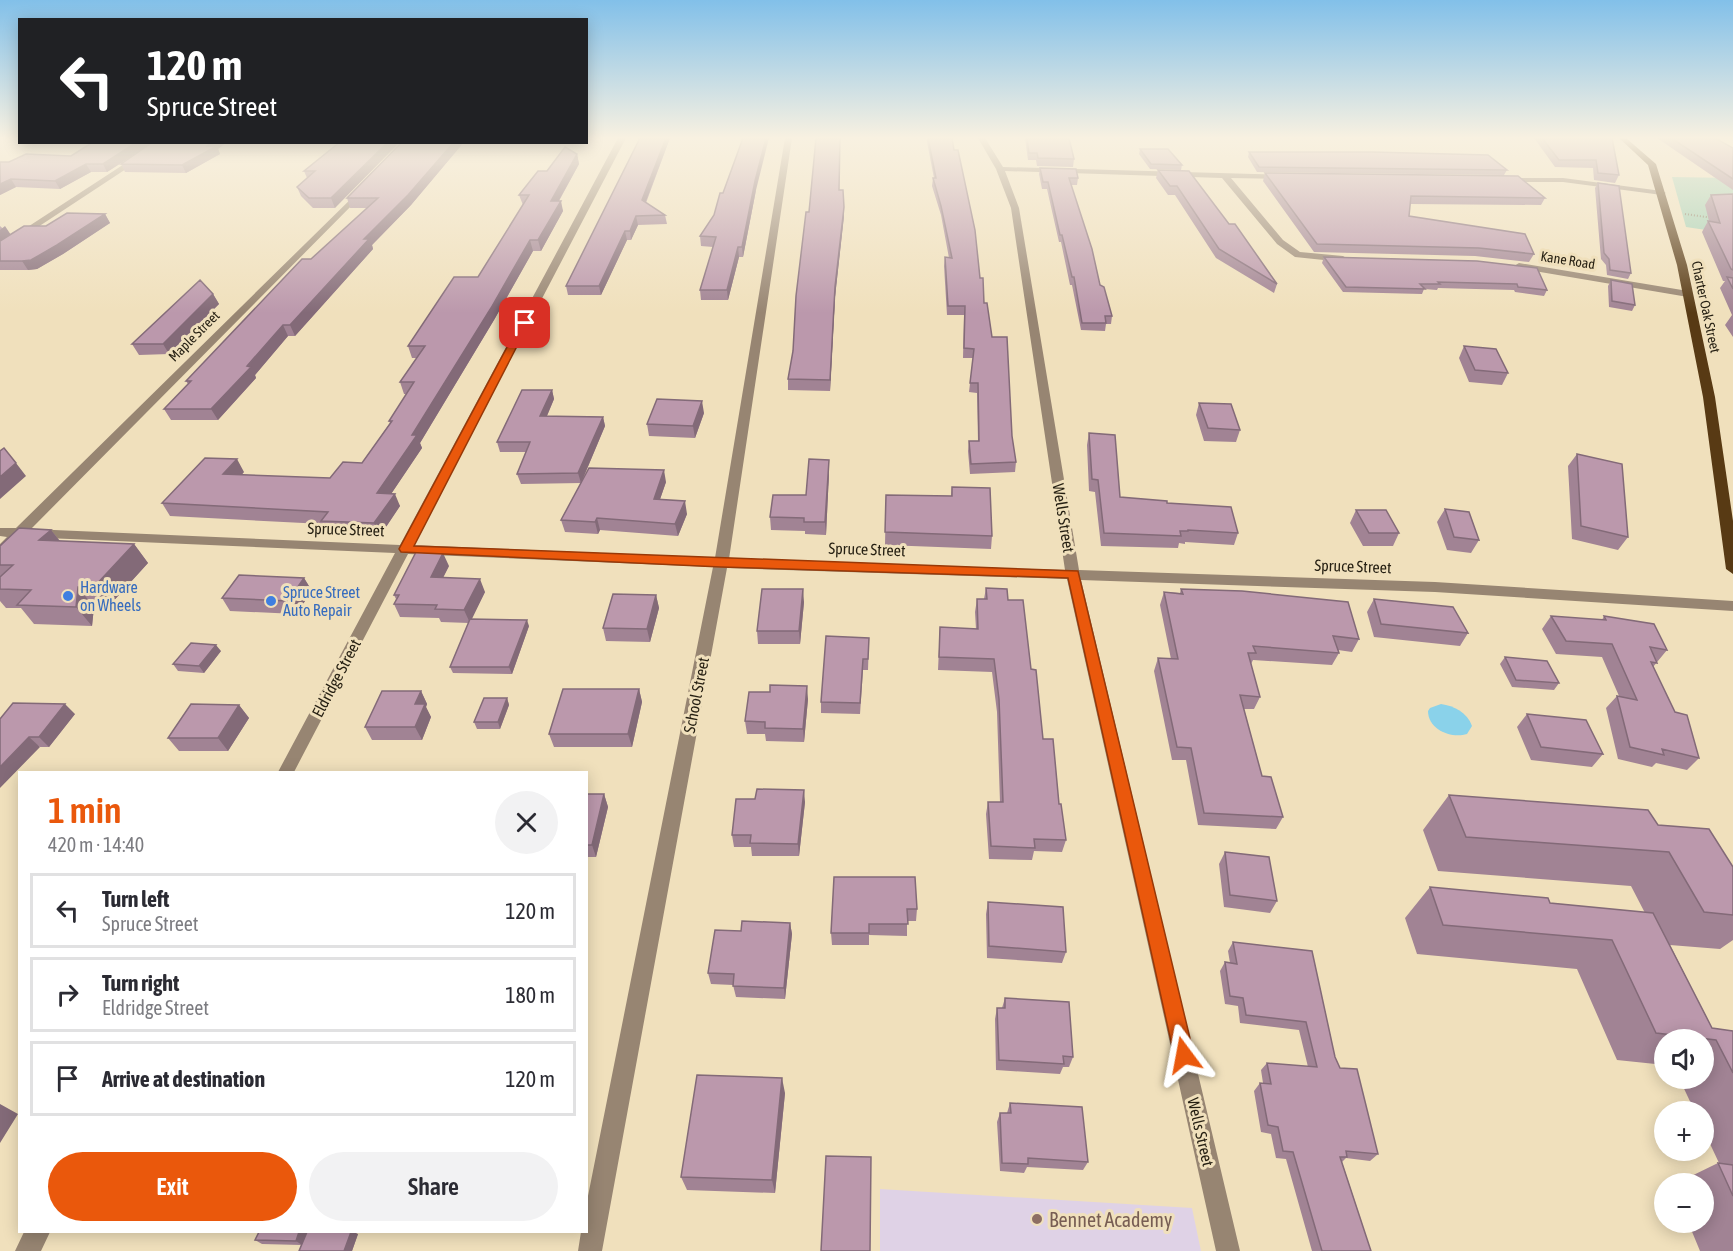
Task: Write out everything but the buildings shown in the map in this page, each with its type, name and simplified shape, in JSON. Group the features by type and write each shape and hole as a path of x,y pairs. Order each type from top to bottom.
{"main road":[{"name":"Charter Oak Street","path":"1663,196 1688,294 1709,397 1733,569"}],"street":[{"path":"0,249 81,196"},
{"name":"Maple Street","path":"0,552 355,196"},
{"name":"Eldridge Street","path":"286,771 406,549 591,196"},
{"name":"School Street","path":"590,1251 721,563 780,196"},
{"name":"Wells Street","path":"1011,196 1015,208 1073,574 1228,1251"},
{"path":"1242,196 1280,242 1298,255 1357,259"},
{"name":"Kane Road","path":"1506,264 1688,294"},
{"name":"Spruce Street","path":"0,532 721,563 1426,586 1733,606"},
{"path":"27,1251 37,1233"}],"path":[{"path":"1681,214 1723,220"}],"shaded area":[{"name":"Bennet Academy","path":"880,1189 1192,1208 1201,1251 880,1251"}],"green space":[{"path":"1677,196 1733,196 1733,234 1686,227"}],"water":[{"path":"1441,704 1455,708 1467,717 1472,726 1467,734 1448,734 1436,728 1429,718 1428,711"}],"place":[{"name":"Hardware on Wheels","path":"68,596"},
{"name":"Spruce Street Auto Repair","path":"271,601"},
{"name":"Bennet Academy","path":"1037,1219"}],"route":[{"path":"525,323 406,549 721,563 1073,574 1184,1055"}]}
